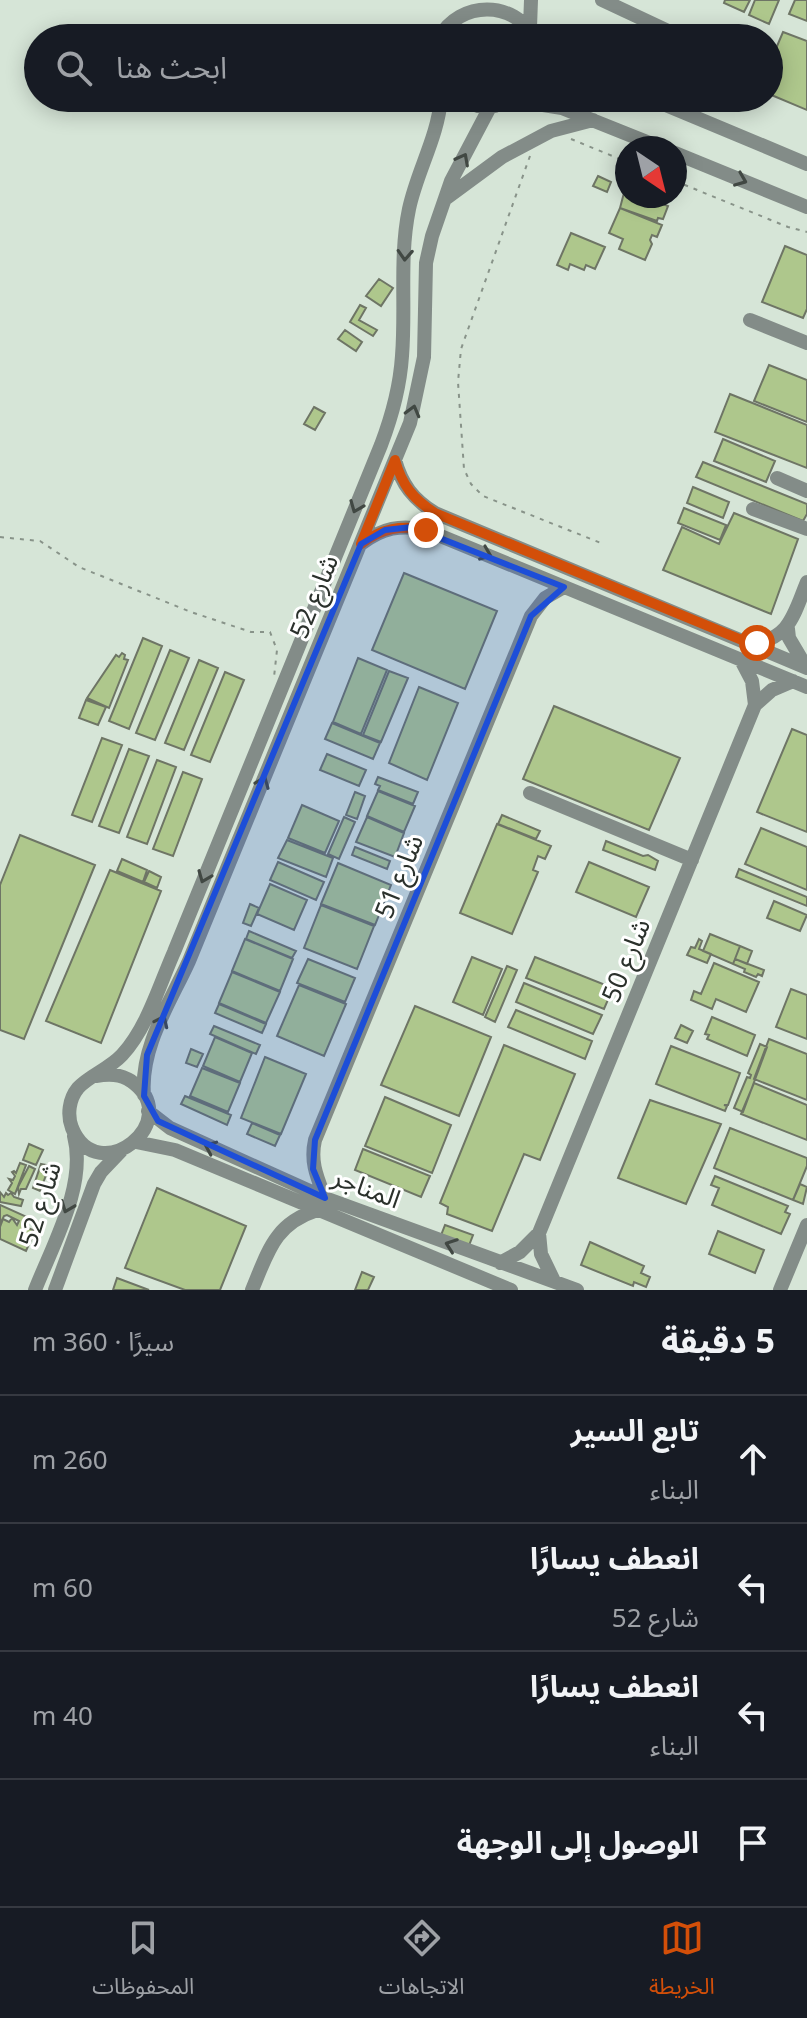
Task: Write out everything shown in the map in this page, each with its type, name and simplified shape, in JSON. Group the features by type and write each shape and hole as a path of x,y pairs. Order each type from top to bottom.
{"street":[{"path":"531,0 532,24"},
{"path":"602,0 653,24"},
{"path":"447,24 466,9 490,2 511,11 523,24"},
{"name":"شارع 52","path":"96,1076 120,1058 137,1034 174,952 392,416 402,354 404,261 409,210 434,135 438,112"},
{"name":"شارع 52","path":"144,1096 144,1069 152,1042 189,961 410,423 424,357 426,263 432,236 451,181 487,112"},
{"path":"572,112 632,136"},
{"path":"683,112 807,164"},
{"path":"445,199 502,157 551,131 593,120"},
{"path":"687,158 807,207"},
{"path":"750,320 807,343"},
{"path":"395,460 409,491 420,504 435,513 807,668"},
{"path":"777,478 807,491"},
{"path":"753,509 807,529"},
{"path":"361,544 385,530 398,527 426,530 800,684"},
{"path":"807,582 788,629 789,638 807,668"},
{"name":"شارع 51","path":"321,1204 313,1169 315,1140 531,616 545,598 564,587"},
{"path":"749,643 766,641 788,629"},
{"path":"741,659 752,681 755,705"},
{"path":"755,705 772,690 800,684"},
{"name":"شارع 50","path":"500,1263 520,1252 539,1233 755,705"},
{"path":"530,793 692,860"},
{"path":"107,1074 129,1080 144,1096 148,1111 145,1128 136,1142 121,1151 99,1152 88,1148 73,1131 70,1121 72,1099 86,1081 96,1076 107,1074"},
{"name":"المناجر","path":"148,1111 170,1128 321,1204 490,1285 511,1290"},
{"name":"شارع 52","path":"35,1290 74,1189 78,1160 73,1131"},
{"name":"المناجر","path":"136,1142 175,1150 321,1204 577,1290"},
{"name":"شارع 52","path":"55,1290 94,1184 110,1160 121,1151"},
{"path":"252,1290 276,1236 287,1224 321,1204"},
{"path":"780,1290 807,1225"},
{"path":"539,1233 541,1254 554,1281"}],"path":[{"path":"565,137 615,157"},
{"path":"531,153 463,338 458,382 464,469 471,484 490,500 601,543"},
{"path":"687,186 807,232"},
{"path":"0,537 40,541 79,567 236,627 251,632 270,632 277,650 272,675 282,687"}],"highlighted area":[{"path":"412,527 564,587 531,616 315,1140 313,1169 325,1198 158,1121 144,1096 147,1055 361,544 385,530"}],"building":[{"path":"725,0 750,0 744,12 724,3"},
{"path":"755,0 779,0 769,24 749,15"},
{"path":"795,0 807,0 807,21 789,14"},
{"path":"783,32 807,41 807,110 783,100"},
{"path":"598,176 611,182 607,192 593,186"},
{"path":"620,208 667,208 663,219 658,218 657,221"},
{"path":"620,208 662,225 657,237 652,235 652,244 645,260 619,249 623,239 609,233"},
{"path":"571,233 605,247 595,269 586,265 584,270 570,264 568,270 557,265"},
{"path":"785,246 807,255 807,309 803,318 762,302"},
{"path":"379,279 393,288 381,306 366,296"},
{"path":"360,305 366,308 359,320 377,330 373,336 350,322"},
{"path":"345,330 362,342 356,351 338,339"},
{"path":"769,365 807,380 807,422 754,401"},
{"path":"730,394 807,425 807,468 715,432"},
{"path":"314,407 325,413 315,430 304,424"},
{"path":"723,439 775,461 766,482 714,461"},
{"path":"703,462 807,504 807,514 803,521 696,477"},
{"path":"693,487 729,502 723,518 687,503"},
{"path":"684,508 726,525 720,540 678,523"},
{"path":"734,513 798,539 771,614 663,570 682,527 719,544"},
{"path":"404,573 497,611 465,689 372,650"},
{"path":"143,638 162,646 129,729 109,721"},
{"path":"170,650 189,658 155,740 136,733"},
{"path":"122,653 128,660 109,708 87,698 116,655 119,657"},
{"path":"358,658 387,670 361,734 333,722"},
{"path":"199,660 218,668 184,750 165,743"},
{"path":"389,671 408,678 381,742 363,735"},
{"path":"225,672 244,680 210,762 191,755"},
{"path":"419,687 458,703 427,780 389,763"},
{"path":"86,700 106,707 98,725 79,718"},
{"path":"554,706 680,758 649,830 523,779"},
{"path":"332,723 380,743 373,759 325,739"},
{"path":"792,729 807,735 807,832 757,812"},
{"path":"102,738 122,745 92,822 72,815"},
{"path":"129,749 149,756 119,833 99,826"},
{"path":"327,754 366,770 359,786 320,770"},
{"path":"157,760 176,767 147,844 127,837"},
{"path":"183,772 202,779 173,856 153,849"},
{"path":"378,777 418,792 413,804 378,790 380,786 375,784"},
{"path":"378,791 415,806 404,832 367,816"},
{"path":"355,792 365,796 357,819 346,815"},
{"path":"302,805 339,821 325,853 288,838"},
{"path":"502,815 540,831 536,839 498,824"},
{"path":"344,817 355,822 339,859 328,854"},
{"path":"367,817 404,833 395,857 356,842"},
{"path":"497,824 551,846 545,859 538,856 533,870 538,872 512,934 460,913"},
{"path":"761,828 807,847 807,890 745,864"},
{"path":"20,835 95,865 24,1039 0,1030 0,885"},
{"path":"287,840 333,858 326,877 278,858"},
{"path":"606,841 643,856 648,855 658,861 655,870 603,850"},
{"path":"355,847 390,861 387,869 352,855"},
{"path":"122,859 147,870 143,882 117,871"},
{"path":"278,862 324,882 316,900 270,880"},
{"path":"589,862 649,887 636,917 576,892"},
{"path":"338,863 391,885 375,925 321,904"},
{"path":"739,869 807,897 807,906 736,877"},
{"path":"110,870 161,891 101,1043 46,1021"},
{"path":"149,871 161,877 157,888 144,882"},
{"path":"270,884 307,900 294,930 257,914"},
{"path":"774,901 807,915 800,931 767,918"},
{"path":"250,904 259,908 251,926 243,923"},
{"path":"321,905 374,926 357,969 304,948"},
{"path":"249,931 296,951 292,958 246,939"},
{"path":"710,934 740,946 733,964 703,951"},
{"path":"245,939 293,959 280,991 232,971"},
{"path":"699,939 702,941 699,949 711,954 707,963 687,955"},
{"path":"740,946 752,951 747,964 735,959"},
{"path":"472,957 502,969 483,1015 453,1002"},
{"path":"535,957 613,988 604,1009 526,978"},
{"path":"308,959 355,978 345,1002 297,983"},
{"path":"735,959 764,970 762,976 744,972 745,969 733,964"},
{"path":"714,963 759,982 746,1012 716,999 712,1009 691,1000 694,991 701,994"},
{"path":"507,966 517,970 495,1022 485,1017"},
{"path":"232,972 280,992 266,1023 219,1003"},
{"path":"524,983 602,1015 593,1034 516,1002"},
{"path":"299,985 346,1004 324,1056 277,1036"},
{"path":"791,989 807,995 807,1039 776,1027"},
{"path":"219,1004 266,1024 262,1033 215,1013"},
{"path":"415,1006 491,1037 459,1116 381,1085"},
{"path":"516,1010 592,1041 585,1059 508,1027"},
{"path":"712,1017 755,1035 747,1056 707,1039 709,1035 705,1034"},
{"path":"681,1025 693,1031 687,1043 675,1038"},
{"path":"214,1026 260,1045 256,1054 210,1034"},
{"path":"215,1037 252,1053 240,1082 203,1066"},
{"path":"769,1039 807,1054 807,1100 754,1079"},
{"path":"760,1044 767,1047 743,1112 734,1108 747,1077 750,1078 748,1073"},
{"path":"504,1045 575,1074 540,1160 524,1154 492,1231 447,1214 448,1207 440,1203"},
{"path":"671,1046 740,1073 728,1105 724,1105 727,1106 725,1111 656,1084"},
{"path":"191,1049 203,1054 197,1067 186,1063"},
{"path":"265,1057 306,1074 281,1134 241,1118"},
{"path":"202,1068 240,1083 228,1112 190,1096"},
{"path":"754,1083 807,1105 807,1140 741,1114"},
{"path":"185,1096 231,1115 227,1125 181,1104"},
{"path":"385,1097 451,1125 432,1173 365,1146"},
{"path":"650,1100 721,1124 686,1204 618,1178"},
{"path":"252,1123 280,1135 275,1146 247,1134"},
{"path":"730,1128 807,1158 807,1166 793,1200 714,1168"},
{"path":"29,1144 43,1150 36,1165 23,1160"},
{"path":"363,1149 430,1176 421,1197 355,1170"},
{"path":"20,1163 26,1165 15,1194 8,1190 12,1183 9,1179 13,1180 15,1176 12,1172 16,1173"},
{"path":"41,1164 47,1165 48,1170 40,1191 33,1188"},
{"path":"29,1166 35,1169 26,1189 21,1189 19,1194 18,1187"},
{"path":"715,1176 788,1206 785,1212 790,1214 781,1234 712,1205 719,1188 711,1185"},
{"path":"800,1184 807,1187 803,1204 793,1200"},
{"path":"157,1188 246,1226 220,1290 185,1290 125,1268"},
{"path":"0,1192 4,1197 6,1193 11,1193 23,1200 21,1206 0,1202"},
{"path":"0,1205 27,1217 26,1227 35,1231 26,1251 0,1239 3,1219 9,1222 12,1218 17,1225 19,1221 7,1215 4,1216 0,1224"},
{"path":"445,1225 473,1235 468,1248 440,1238"},
{"path":"718,1231 764,1250 755,1273 709,1254"},
{"path":"590,1242 644,1266 641,1273 650,1277 646,1287 634,1282 633,1286 581,1265"},
{"path":"362,1272 374,1277 368,1290 355,1290"},
{"path":"117,1278 149,1290 113,1290"}],"route":[{"path":"426,530 398,527 385,530 361,544 395,460 409,491 420,504 435,513 749,643 757,643"}]}
